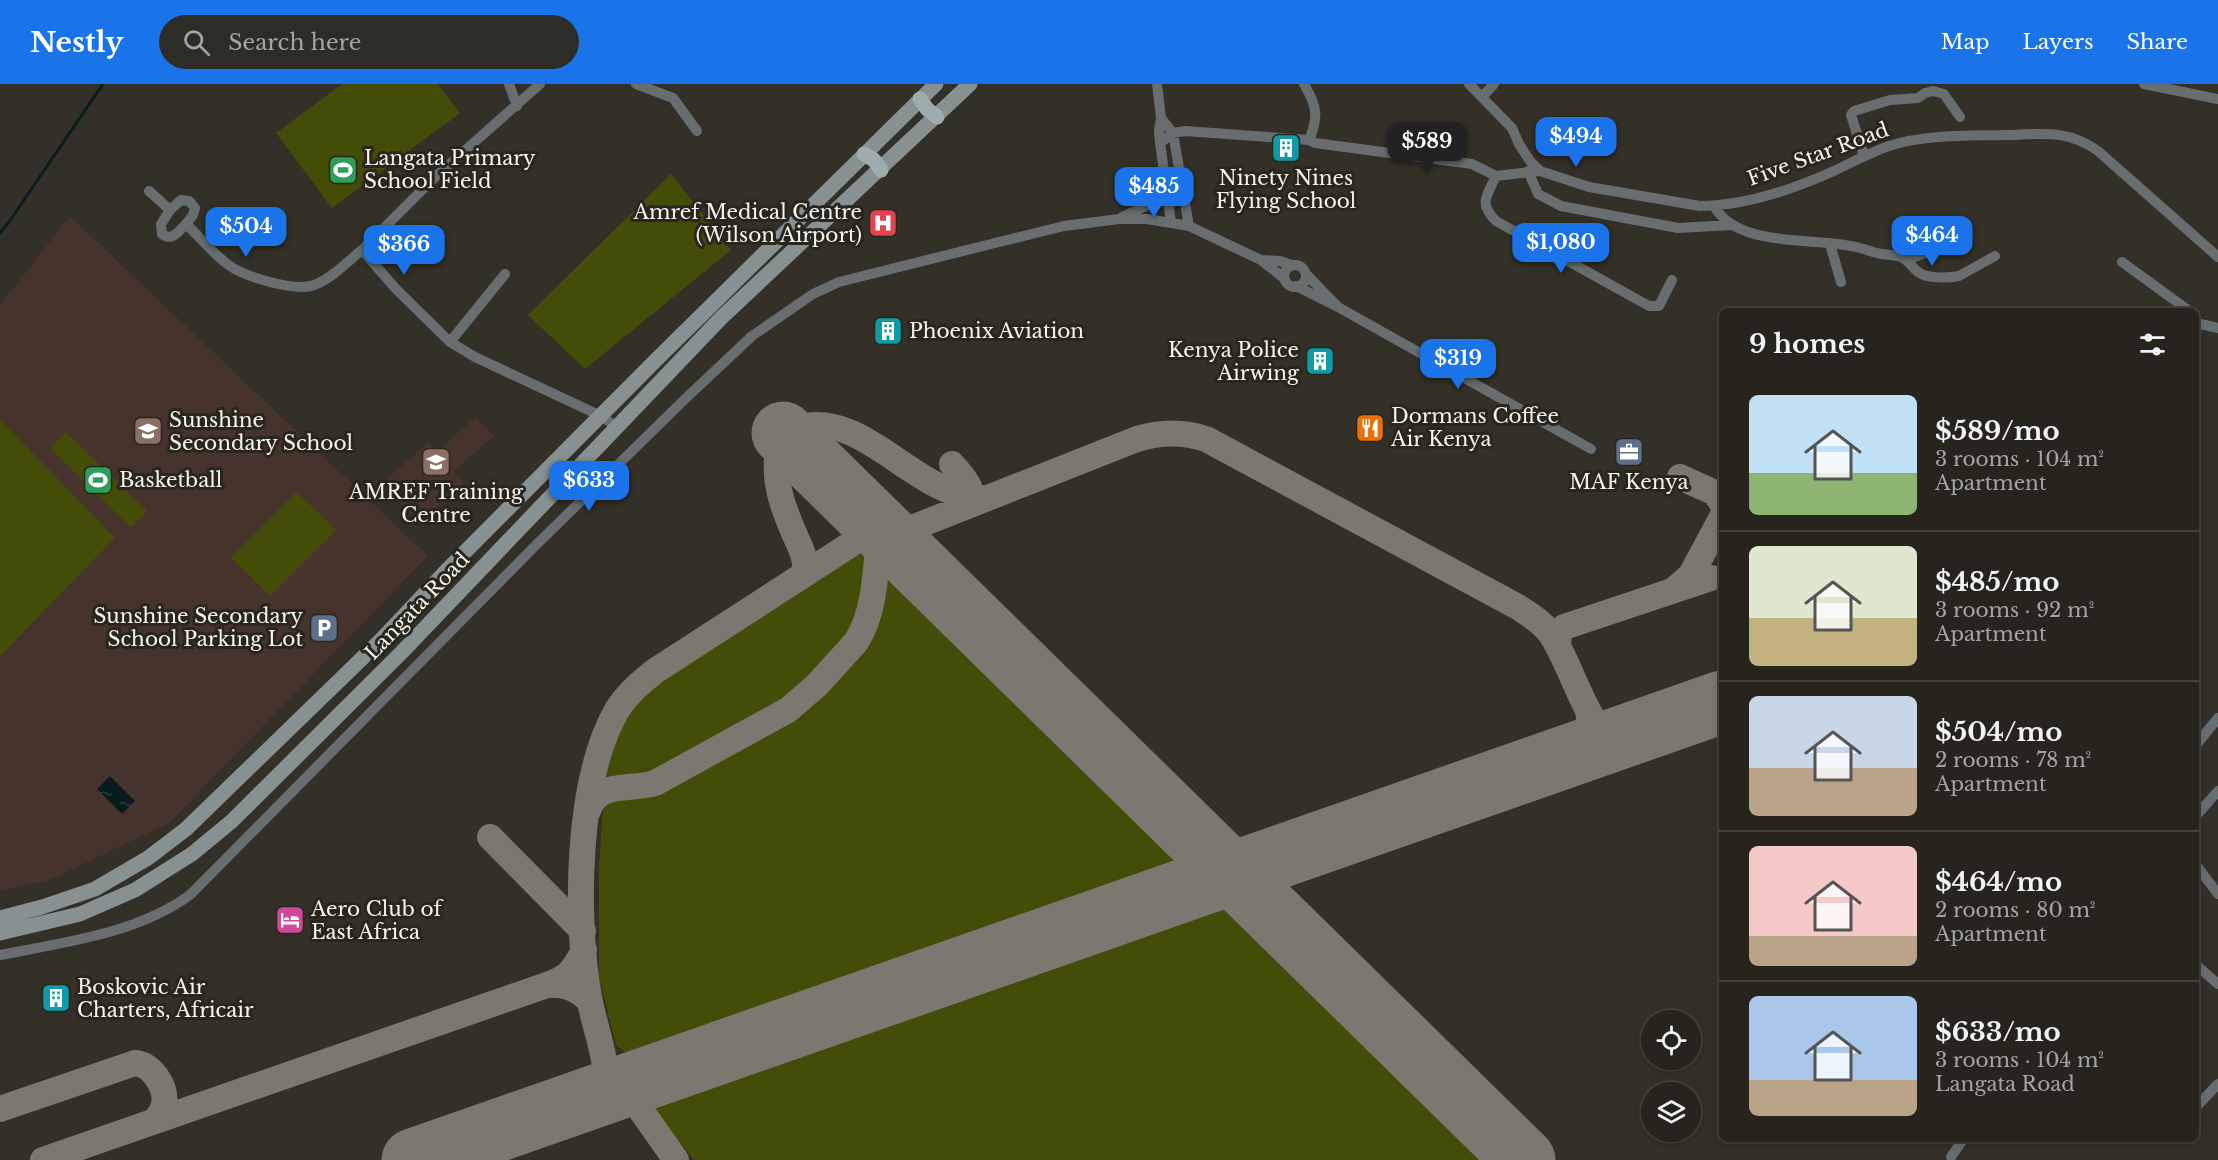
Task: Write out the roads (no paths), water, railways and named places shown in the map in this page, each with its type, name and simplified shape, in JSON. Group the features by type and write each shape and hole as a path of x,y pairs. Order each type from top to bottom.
{"main road":[{"name":"Langata Road","path":"0,918 53,904 95,889 148,858 186,830 382,639 448,568 936,84"},
{"name":"Langata Road","path":"0,933 58,921 101,906 167,871 232,821 402,652 721,318 970,84"},
{"path":"920,99 937,117"},
{"path":"864,154 874,160 881,170"}],"street":[{"path":"509,84 517,106"},
{"path":"186,224 230,266 255,277 300,288 311,286 322,281 362,250 434,178 540,84"},
{"path":"636,84 672,98 697,131"},
{"path":"1157,84 1161,118 1160,143 1170,222"},
{"path":"1304,84 1316,107 1316,122 1309,140"},
{"path":"1469,84 1512,128 1530,161 1540,171"},
{"path":"1482,97 1494,84"},
{"path":"2145,84 2218,99"},
{"path":"1864,156 1851,115 1854,111 1890,100 1918,98 1933,91 1944,94 1960,117"},
{"path":"1161,118 1173,133 1190,226"},
{"path":"1160,143 1173,133 1205,131 1309,140 1315,143 1472,164 1496,176 1485,202 1485,207 1496,221 1649,306 1659,306 1672,280"},
{"name":"Five Star Road","path":"1496,176 1540,171 1589,187 1682,204 1714,206 1775,192 1826,175 1864,156 1902,143 1938,138 2029,133 2066,135 2084,141 2098,151 2218,257"},
{"path":"1528,171 1538,194 1561,206 1678,228 1732,225"},
{"path":"1119,219 1150,204 1166,188"},
{"path":"149,191 170,210"},
{"path":"181,200 189,201 195,208 186,224 174,236 162,234 160,224 181,200"},
{"path":"1714,206 1718,213 1732,225 1753,233 1860,248 1907,260 1921,274 1952,278 1995,256"},
{"path":"0,955 123,928 165,912 191,894 526,554 685,399 752,336 813,294 840,282 1064,226 1119,219 1170,222 1190,226 1261,260 1285,279 1289,285 1296,286 1338,307 1591,449"},
{"path":"1830,244 1841,282"},
{"path":"1907,260 1945,245"},
{"path":"362,250 396,289 450,342 475,357 601,416 617,427"},
{"path":"1261,260 1280,261 1299,266 1338,307"},
{"path":"2122,262 2185,308"},
{"path":"1285,279 1285,272 1292,265"},
{"path":"450,342 505,274"},
{"path":"1296,286 1302,284 1306,274"},
{"path":"2199,323 2218,328"},
{"path":"2199,741 2218,718"},
{"path":"2199,813 2218,791"},
{"path":"2199,869 2218,894"},
{"path":"2199,968 2218,984"},
{"path":"2199,1104 2218,1084"},
{"path":"1951,1157 1961,1142"}],"water":[{"path":"110,776 135,801 122,814 97,789"}],"waterway":[{"path":"0,233 103,84"}],"place":[{"name":"Ninety Nines Flying School","path":"1286,148"},
{"name":"Langata Primary School Field","path":"343,170"},
{"name":"Amref Medical Centre (Wilson Airport)","path":"883,223"},
{"name":"Phoenix Aviation","path":"888,331"},
{"name":"Kenya Police Airwing","path":"1320,361"},
{"name":"Dormans Coffee Air Kenya","path":"1370,428"},
{"name":"Sunshine Secondary School","path":"148,431"},
{"name":"MAF Kenya","path":"1629,452"},
{"name":"AMREF Training Centre","path":"436,462"},
{"name":"Basketball","path":"98,480"},
{"name":"Sunshine Secondary School Parking Lot","path":"324,628"},
{"name":"Aero Club of East Africa","path":"290,920"},
{"name":"Boskovic Air Charters, Africair","path":"56,998"}]}
